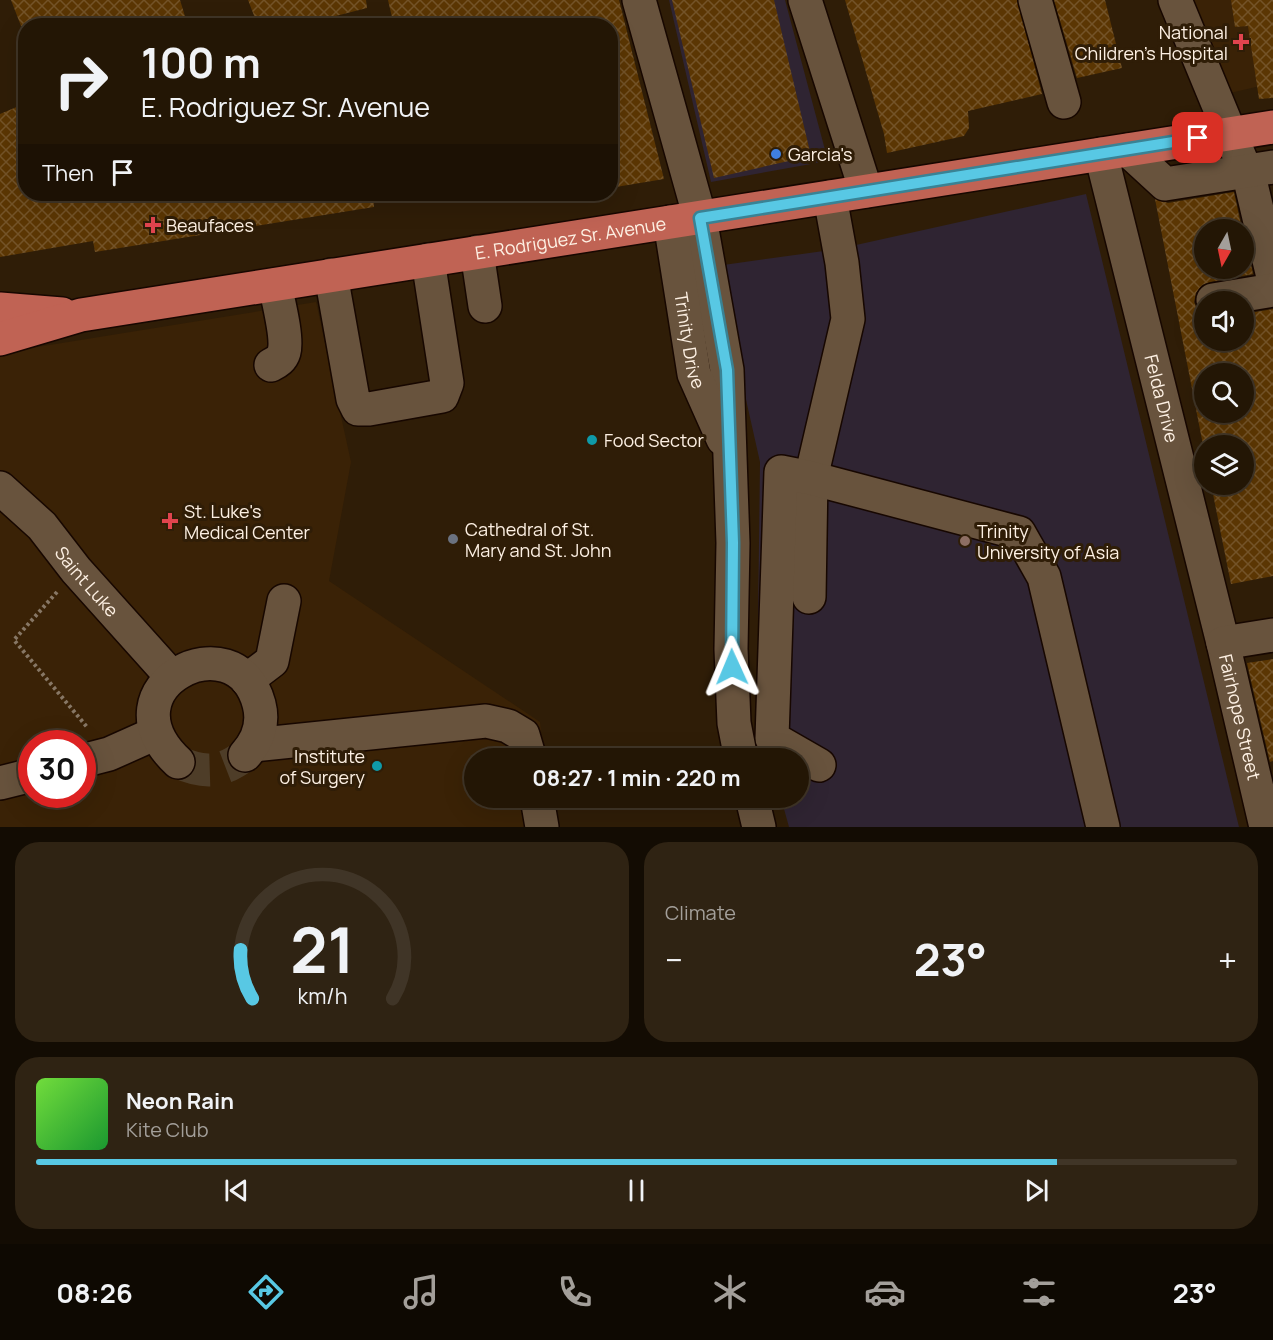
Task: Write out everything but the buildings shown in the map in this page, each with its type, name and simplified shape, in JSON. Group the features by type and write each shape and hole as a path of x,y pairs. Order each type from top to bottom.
{"main road":[{"name":"E. Rodriguez Sr. Avenue","path":"0,339 81,315 1273,126"},
{"name":"E. Rodriguez Sr. Avenue","path":"0,309 81,315"}],"street":[{"name":"Trinity Drive","path":"639,0 685,220 694,374 730,454 733,543 731,648 734,723 739,748"},
{"path":"805,0 866,191"},
{"path":"1035,0 1064,102"},
{"path":"1175,0 1230,133 1257,174 1273,277"},
{"path":"1115,152 1165,184 1257,174"},
{"name":"Felda Drive","path":"1115,152 1223,643"},
{"path":"809,597 811,478 848,319 842,263 830,197"},
{"path":"477,252 486,306"},
{"path":"331,275 353,399 358,409 369,409 442,396 447,384 428,260"},
{"path":"271,365 280,360 285,350 283,325 275,285"},
{"path":"1254,293 1273,290"},
{"path":"819,765 772,738 781,472 1018,533 1044,577 1068,670 1103,827"},
{"name":"Saint Luke","path":"0,488 42,526 76,570 172,677"},
{"path":"247,680 272,661 284,601"},
{"path":"1223,643 1273,635"},
{"name":"Fairhope Street","path":"1223,643 1266,827"},
{"path":"178,762 165,749 156,733 154,716 156,699 165,684 177,672 195,665 214,664 232,669 247,680 256,695 261,712 260,729 249,750 486,721 508,726 523,735 527,748"},
{"path":"96,757 156,733"},
{"path":"0,783 18,778"},
{"path":"539,808 542,827"},
{"path":"754,808 759,827"}],"path":[{"path":"76,570 14,640 77,730"}],"shaded area":[{"path":"669,0 785,0 828,161 711,182"},
{"name":"National Children's Hospital","path":"1191,0 1273,0 1273,83 1230,93"},
{"name":"Trinity University of Asia","path":"1086,194 1239,827 789,827 784,808 809,808 809,748 769,748 764,728 758,621 760,462 716,266 838,249"},
{"name":"St. Luke's Medical Center","path":"316,302 351,462 329,581 540,722 543,748 464,748 464,808 550,808 553,827 0,827 0,353"}],"tunnel":[{"path":"178,762 187,766 213,770 237,761 245,755"}],"place":[{"name":"National Children's Hospital","path":"1241,42"},
{"name":"Garcia's","path":"776,154"},
{"name":"Beaufaces","path":"153,225"},
{"name":"Food Sector","path":"592,440"},
{"name":"St. Luke's Medical Center","path":"170,521"},
{"name":"Cathedral of St. Mary and St. John","path":"453,539"},
{"name":"Trinity University of Asia","path":"965,541"},
{"name":"Institute of Surgery","path":"377,766"}],"route":[{"path":"732,667 733,543 727,370 700,218 1198,138"}]}
